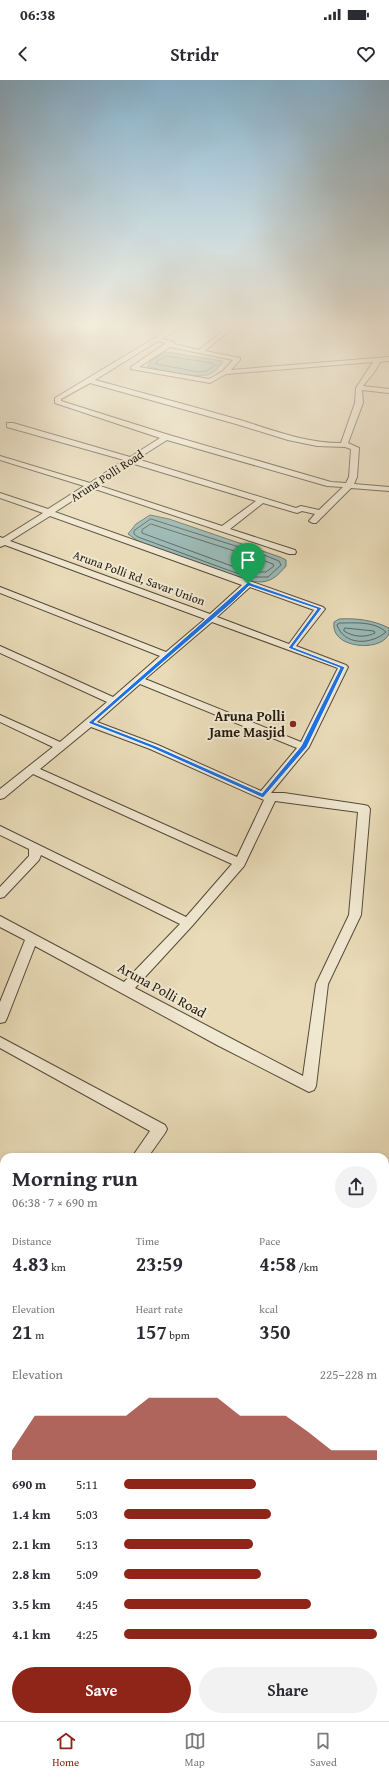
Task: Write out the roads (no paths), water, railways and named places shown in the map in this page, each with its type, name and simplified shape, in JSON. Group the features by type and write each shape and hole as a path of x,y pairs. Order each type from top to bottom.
{"street":[{"name":"Aruna Polli Road","path":"57,402 166,437"},
{"path":"163,402 296,440 330,446 345,445 355,448 353,477 350,486 313,521"},
{"path":"345,445 345,440 359,402"},
{"path":"10,425 131,460 297,511 302,508 321,513"},
{"name":"Aruna Polli Road","path":"1,542 92,486 166,437"},
{"path":"166,437 330,484 389,489"},
{"path":"0,458 92,486 292,552"},
{"name":"Aruna Polli Road","path":"0,495 320,609 290,648"},
{"path":"224,529 262,500"},
{"name":"Aruna Polli Rd, Savar Union","path":"1,542 343,667 304,747"},
{"path":"0,795 90,723 168,656 248,584"},
{"path":"0,590 168,656"},
{"path":"0,649 114,701"},
{"path":"126,989 188,923 240,863 267,796 304,747 139,680"},
{"path":"0,718 60,746"},
{"path":"90,723 154,747 267,796"},
{"path":"31,769 240,863"},
{"name":"Aruna Polli Road","path":"0,920 309,1086 322,984 355,915 364,809 284,797 267,796"},
{"path":"0,830 188,923"},
{"path":"0,894 35,857 35,847"},
{"path":"0,1018 32,938"},
{"path":"0,1042 160,1128 142,1153"}],"water":[{"path":"150,515 169,519 280,557 286,560 286,566 272,579 254,582 241,579 210,567 157,550 128,534 136,524"},
{"path":"339,619 371,621 389,628 388,634 386,638 379,643 371,645 345,642 339,637 335,630 334,622"}],"place":[{"name":"Aruna Polli Jame Masjid","path":"293,724"}]}
